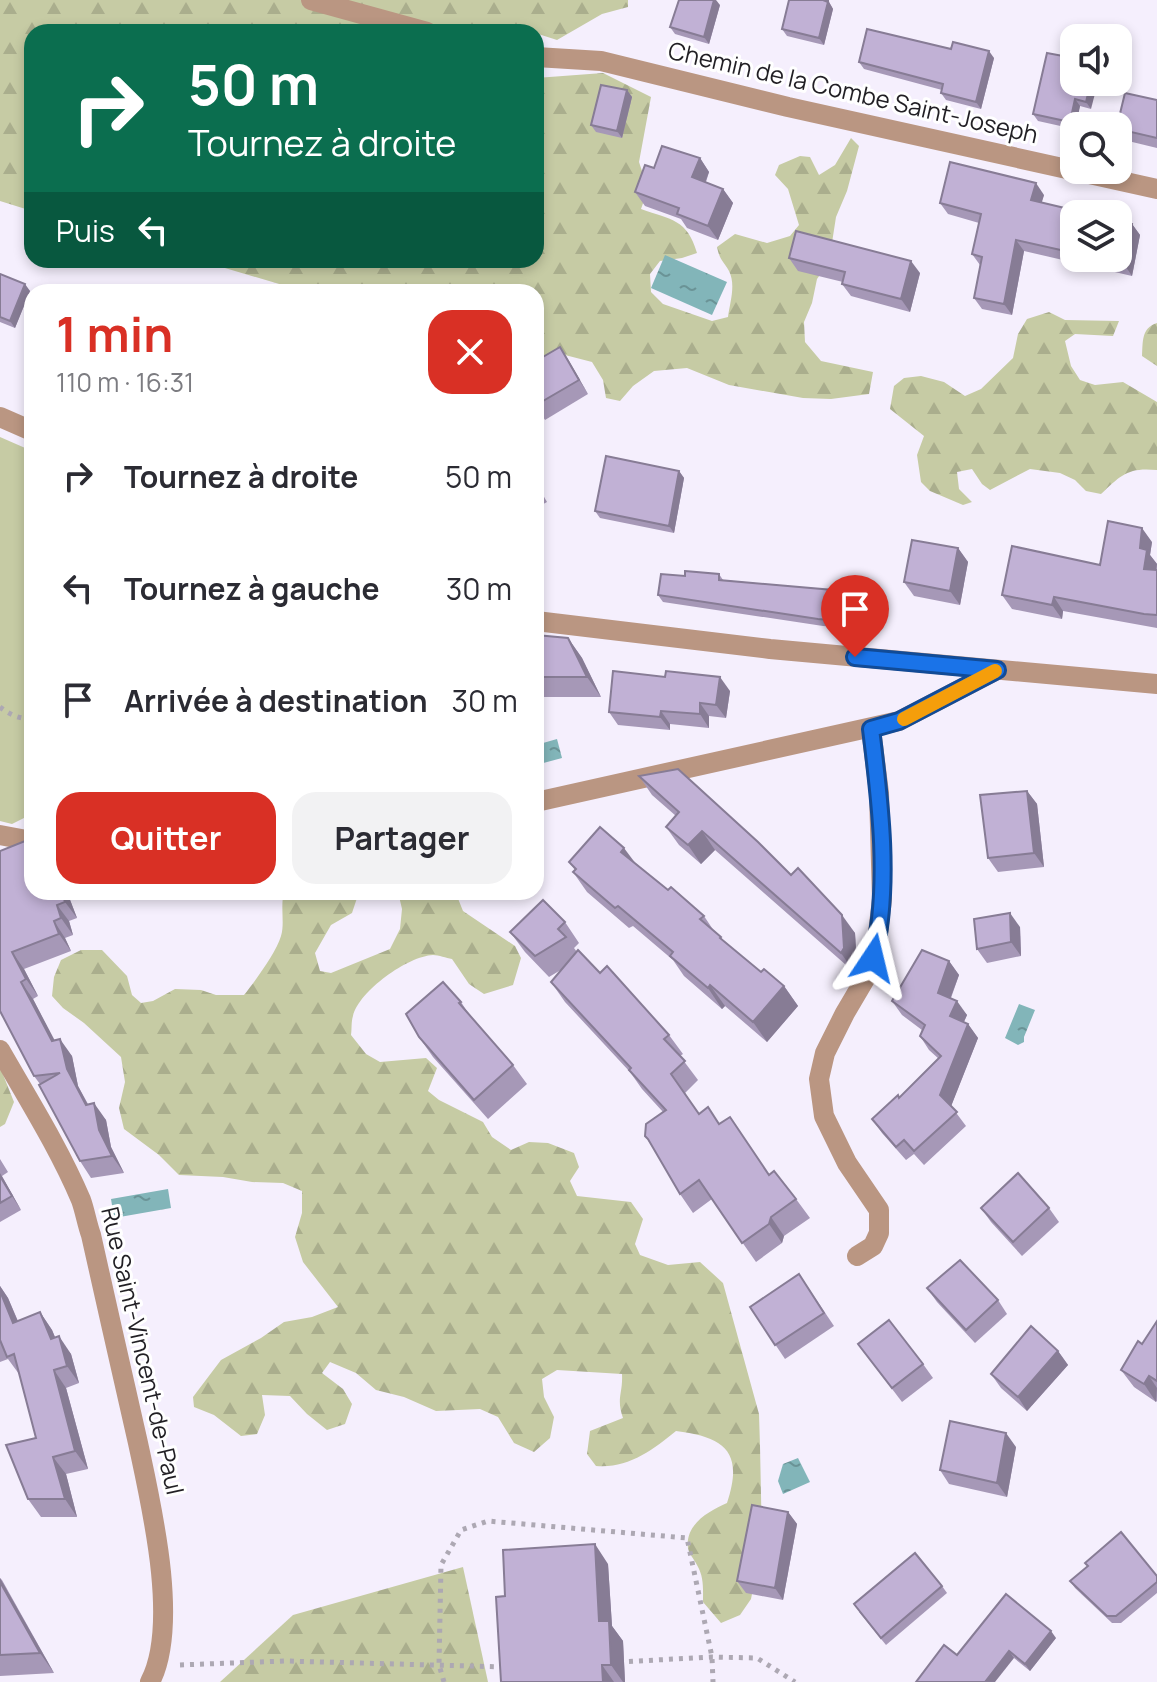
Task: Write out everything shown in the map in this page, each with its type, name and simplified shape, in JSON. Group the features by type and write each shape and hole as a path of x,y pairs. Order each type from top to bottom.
{"street":[{"path":"311,0 398,24"},
{"name":"Chemin de la Combe Saint-Joseph","path":"544,57 601,61 788,107 1157,189"},
{"path":"0,417 24,428"},
{"path":"544,622 770,649 1157,684"},
{"path":"544,800 899,721 997,670"},
{"path":"857,1256 873,1246 879,1233 879,1210 847,1163 824,1116 819,1079 825,1053 868,974 877,942 882,884 879,793 871,729"},
{"path":"0,835 24,840"},
{"name":"Rue Saint-Vincent-de-Paul","path":"0,1050 77,1192 94,1250 148,1488 157,1541 163,1603 162,1635 154,1674"}],"path":[{"path":"0,707 11,715 24,718"},
{"path":"444,1682 439,1665 441,1565 461,1530 488,1521 687,1538 712,1657 713,1682"},
{"path":"614,1662 757,1658 795,1682"},
{"path":"154,1674 286,1661 509,1667"}],"green space":[{"path":"0,0 628,0 628,7 602,14 557,40 544,36 544,24 24,24 24,208 0,201"},
{"path":"603,73 651,97 639,162 648,189 641,209 677,222 688,233 697,253 660,261 650,274 651,292 663,304 712,321 728,317 732,288 731,276 717,247 735,234 767,243 790,236 799,225 788,189 775,175 779,165 800,156 810,157 819,175 835,165 851,138 859,146 847,191 836,217 829,262 817,279 804,322 805,342 821,361 873,372 869,394 831,399 803,398 729,385 687,368 654,371 633,386 620,401 606,398 603,380 592,362 565,355 544,360 544,284 279,284 225,268 544,268 544,77"},
{"path":"1049,312 1065,320 1119,321 1113,336 1075,334 1065,341 1071,366 1080,380 1095,385 1123,382 1157,402 1157,470 1132,471 1101,494 1086,491 1075,480 1060,473 1030,469 990,490 972,469 957,472 959,489 972,502 963,505 930,491 921,482 917,455 924,436 890,409 894,386 904,378 921,376 944,382 965,396 981,389 1013,358 1018,334 1027,319"},
{"path":"1157,323 1157,366 1142,356 1145,332"},
{"path":"0,437 24,448 24,818 12,824 0,821"},
{"path":"283,900 356,900 352,913 331,925 315,953 320,971 331,973 390,949 400,929 400,900 459,900 463,911 515,946 521,958 513,985 484,994 469,984 452,959 433,955 398,968 374,986 357,1006 352,1018 351,1035 366,1054 380,1062 426,1058 437,1068 428,1091 439,1100 483,1122 492,1137 511,1150 529,1142 548,1143 574,1153 579,1167 570,1181 577,1196 631,1202 643,1219 635,1244 640,1255 668,1265 700,1262 723,1283 759,1414 762,1543 751,1599 740,1615 721,1623 703,1602 701,1574 688,1548 694,1525 706,1514 727,1503 733,1471 726,1450 707,1438 676,1431 649,1451 618,1464 596,1466 587,1454 590,1431 623,1418 620,1401 622,1374 557,1370 542,1379 544,1397 554,1417 550,1438 534,1452 514,1443 498,1417 480,1409 436,1411 404,1397 376,1390 356,1373 330,1362 322,1373 343,1389 352,1404 345,1424 327,1430 290,1396 262,1395 265,1415 257,1434 241,1436 214,1415 194,1407 193,1397 221,1360 284,1322 312,1317 338,1307 303,1262 295,1237 302,1213 302,1191 283,1183 179,1175 159,1155 124,1129 119,1108 125,1082 121,1057 52,996 54,977 61,960 81,950 102,950 127,976 132,995 141,1003 153,1001 175,989 201,990 216,995 244,995 278,943 282,931"},
{"path":"0,1067 14,1102 5,1124 0,1127"},
{"path":"463,1567 488,1682 220,1682 293,1615"}],"water":[{"path":"665,255 727,282 712,315 651,288"},
{"path":"557,739 562,758 544,763 544,743"},
{"path":"1019,1004 1035,1010 1024,1042 1018,1045 1005,1038"},
{"path":"168,1189 171,1208 114,1218 111,1199"},
{"path":"798,1458 810,1482 783,1494 778,1481 783,1464"}],"building":[{"path":"679,0 714,0 704,37 670,27"},
{"path":"789,0 828,2 819,38 782,29"},
{"path":"867,29 951,49 953,42 989,51 976,102 941,93 943,84 859,62"},
{"path":"1047,53 1060,55 1060,96 1088,96 1086,102 1075,99 1072,112 1060,112 1060,120 1033,114"},
{"path":"601,85 627,90 617,131 591,125"},
{"path":"1124,96 1157,100 1157,138 1132,132 1132,112 1120,112"},
{"path":"662,146 700,158 692,177 723,189 708,226 677,214 679,208 635,192 645,165 654,168"},
{"path":"950,162 1036,183 1031,200 1060,207 1060,250 1016,240 1004,304 974,298 982,257 972,254 981,214 940,203"},
{"path":"796,231 911,261 901,299 842,284 845,272 789,258"},
{"path":"0,274 25,284 10,321 0,317"},
{"path":"560,347 579,380 544,400 544,356"},
{"path":"606,456 679,471 669,526 595,511"},
{"path":"1108,521 1142,528 1140,548 1147,550 1144,569 1157,570 1157,615 1054,597 1052,605 1002,595 1012,546 1100,565"},
{"path":"912,540 958,548 950,591 904,582"},
{"path":"685,571 719,574 719,580 856,592 853,622 658,595 661,574 685,576"},
{"path":"544,636 568,638 587,677 544,677"},
{"path":"613,671 665,677 666,671 720,677 716,705 700,703 700,714 661,711 660,717 609,712"},
{"path":"678,769 791,875 798,868 842,915 844,948 841,953 702,831 688,845 666,827 679,812 639,776"},
{"path":"1027,791 1034,853 988,858 980,795"},
{"path":"600,827 624,848 621,852 668,890 671,887 704,916 700,919 720,938 761,972 764,969 784,986 753,1022 670,956 673,952 618,906 615,908 573,872 576,869 569,862"},
{"path":"24,841 24,900 64,900 57,905 61,918 54,921 59,934 12,952 26,979 21,982 52,1041 60,1039 67,1069 86,1105 94,1103 99,1130 112,1156 80,1161 39,1085 60,1073 34,1076 0,1011 0,851"},
{"path":"543,900 565,922 558,929 566,937 535,956 510,932"},
{"path":"1010,913 1011,942 977,949 974,919"},
{"path":"578,950 600,973 607,966 669,1035 664,1039 685,1061 671,1074 699,1114 708,1107 719,1124 730,1117 769,1175 774,1171 796,1199 742,1243 699,1180 680,1194 645,1136 646,1124 666,1110 551,982"},
{"path":"922,950 949,961 938,993 957,1001 950,1016 968,1024 940,1095 957,1112 914,1151 904,1140 896,1147 872,1119 898,1095 899,1098 941,1056 920,1036 925,1025 892,1001"},
{"path":"443,982 513,1065 474,1100 419,1037 406,1014"},
{"path":"1018,1173 1049,1208 1013,1242 981,1208"},
{"path":"0,1176 12,1196 0,1203"},
{"path":"960,1260 998,1300 966,1330 927,1288"},
{"path":"799,1274 824,1313 775,1345 750,1307"},
{"path":"0,1291 13,1323 40,1312 51,1339 59,1336 67,1366 54,1370 75,1451 53,1457 65,1499 28,1499 6,1445 36,1438 14,1354 7,1357 0,1340"},
{"path":"889,1320 923,1364 892,1388 858,1344"},
{"path":"1157,1321 1157,1381 1149,1376 1144,1384 1121,1370 1138,1341 1142,1344"},
{"path":"1031,1326 1058,1351 1018,1397 991,1374"},
{"path":"950,1421 1006,1433 997,1483 940,1470"},
{"path":"752,1505 788,1512 775,1588 737,1581"},
{"path":"1121,1532 1157,1576 1157,1582 1116,1616 1107,1616 1070,1581 1088,1566 1085,1563"},
{"path":"595,1544 599,1621 609,1621 611,1665 602,1665 603,1682 501,1682 496,1597 505,1596 503,1550"},
{"path":"915,1553 942,1586 881,1638 854,1604"},
{"path":"0,1582 40,1653 0,1655"},
{"path":"1006,1594 1051,1631 1025,1664 1009,1651 985,1682 916,1682 944,1645 957,1655"}],"slow traffic":[{"path":"904,719 995,671"}],"route":[{"path":"855,657 997,670 927,708 871,729 879,793 882,899 873,958"}]}
